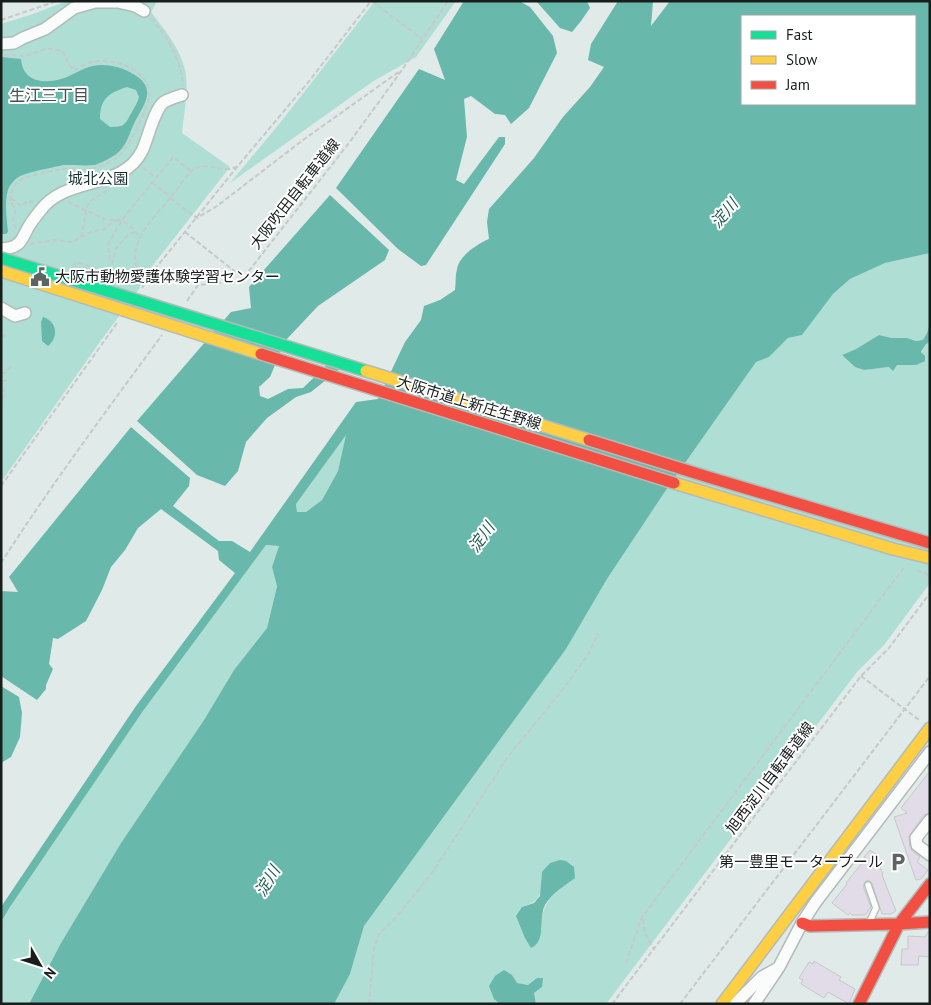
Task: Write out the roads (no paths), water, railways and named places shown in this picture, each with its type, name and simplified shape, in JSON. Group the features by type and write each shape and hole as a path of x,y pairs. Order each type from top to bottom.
{"main road":[{"name":"大阪市道上新庄生野線","path":"3,252 366,370 708,477 930,543"},
{"name":"大阪市道上新庄生野線","path":"1,271 702,492 893,549 930,558"},
{"path":"722,1004 929,728"},
{"path":"859,1004 899,924 930,884"},
{"path":"802,923 810,926 930,922"}],"street":[{"path":"1,44 14,43 45,29 74,8 95,2 118,2 139,6"},
{"path":"1,267 3,252 21,240 43,206 54,197 71,188 122,173 135,162 142,151 162,104 182,95"},
{"path":"1,308 15,316 25,313"},
{"path":"754,1004 779,967 802,923 821,895 930,752"},
{"path":"930,820 916,838 917,845 930,855"},
{"path":"735,1004 762,976 779,967"}],"lane":[{"path":"868,885 876,908 869,924"}],"water":[{"path":"464,1 519,1 530,7 553,36 557,53 529,108 511,124 505,115 495,114 471,96 464,99 467,137 456,180 464,184 499,137 505,137 505,144 426,265 421,266 398,249 336,188 419,69 445,80 434,49"},
{"path":"536,1 587,1 590,8 572,32 560,28"},
{"name":"淀川","path":"618,1 653,1 651,26 670,1 930,1 930,253 885,263 850,279 833,294 802,335 788,338 769,357 756,362 664,493 607,579 566,649 364,926 350,974 334,1004 29,1004 61,943 121,843 204,720 234,670 267,628 277,586 272,567 279,546 266,545 143,711 1,922 1,907 136,706 235,573 219,560 218,551 161,509 138,528 125,550 111,567 86,621 58,639 53,638 49,664 53,669 46,689 37,700 1,676 1,591 18,592 9,577 131,427 190,478 189,486 173,506 219,541 232,541 250,552 356,402 378,399 405,342 421,320 424,306 440,300 455,290 458,264 474,247 489,239 487,222 489,209 534,158 563,117 590,87 604,67 588,60 591,44","holes":["346,435 338,471 322,500 306,512 297,512 296,504"]},
{"path":"1,57 21,59 26,73 35,80 41,81 54,81 98,65 124,69 140,79 147,88 146,99 122,149 115,155 95,165 64,165 35,171 18,177 10,186 6,200 8,232 1,234","holes":["127,87 136,90 139,99 124,124 110,127 100,119 100,112 107,97"]},
{"path":"330,195 389,250 385,260 318,306 285,341 270,377 259,387 260,396 268,399 288,389 303,388 329,363 341,368 311,392 296,397 267,418 246,442 238,471 225,486 197,475 137,421 231,312 251,308 249,287"},
{"path":"43,317 51,322 55,330 54,338 48,346 42,341 41,322"},
{"path":"930,323 930,342 926,344 921,352 925,356 925,361 916,365 897,365 893,371 889,367 864,370 855,367 842,355 879,335 892,338 907,338 916,341 923,340"},
{"path":"1,686 19,697 22,713 20,737 11,757 1,763"},
{"path":"560,860 566,861 574,867 575,878 555,893 545,905 541,935 536,945 531,948 516,916 522,907 534,903 540,896 542,872 550,863"},
{"path":"504,970 512,975 517,983 528,985 537,978 543,978 542,987 534,993 536,1004 500,1004 494,999 489,986 495,976"}],"place":[{"name":"大阪市動物愛護体験学習センター","path":"40,277"},
{"name":"第一豊里モータープール","path":"898,862"}],"district":[{"name":"生江三丁目","path":"49,95"}],"park label":[{"name":"城北公園","path":"98,179"}]}
